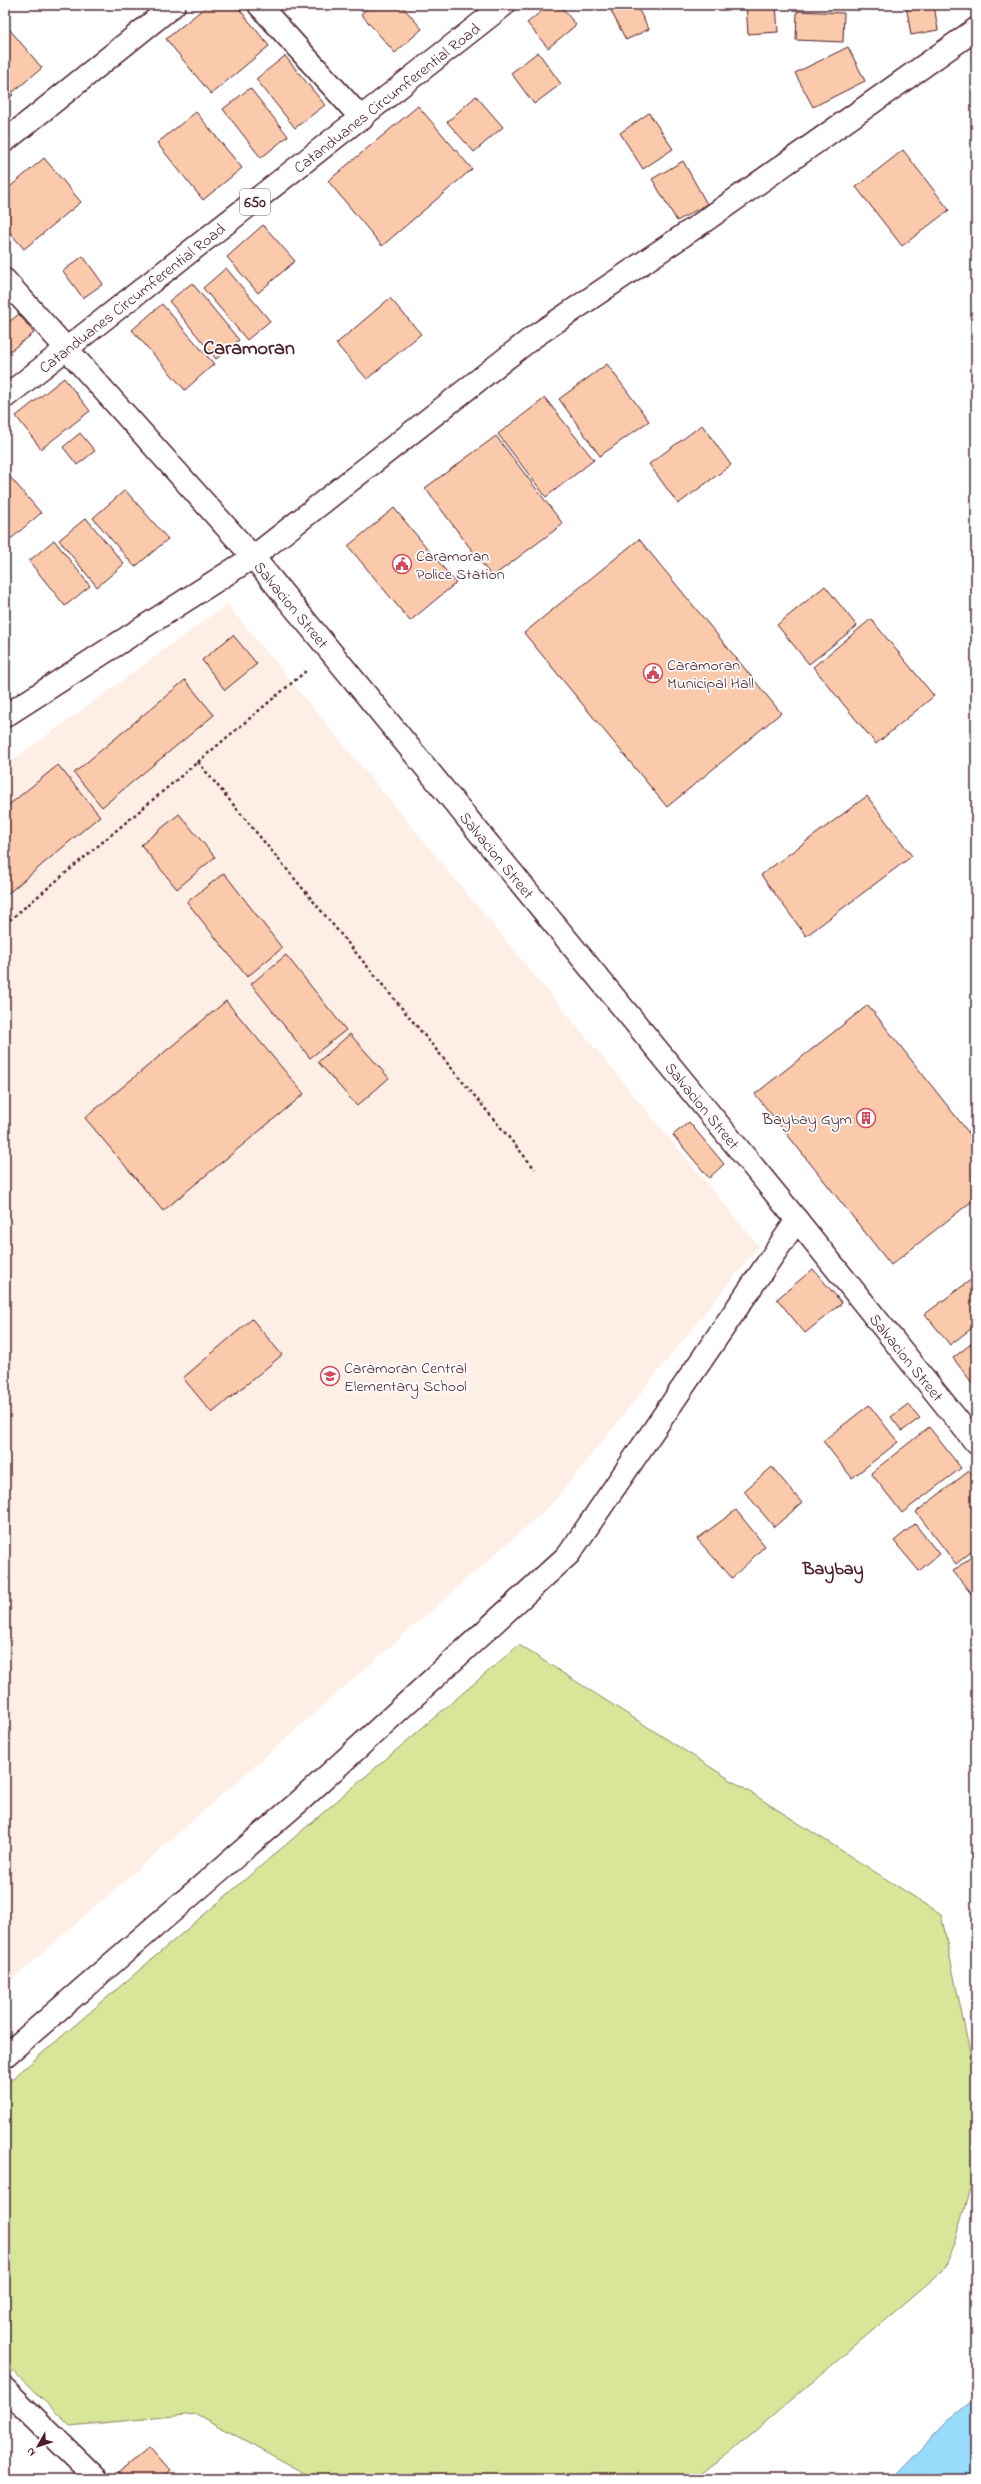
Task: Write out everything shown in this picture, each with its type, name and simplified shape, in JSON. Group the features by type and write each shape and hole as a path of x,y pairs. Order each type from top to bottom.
{"street":[{"path":"5,141 174,5"},
{"path":"259,5 362,119"},
{"name":"Catanduanes Circumferential Road","path":"5,397 362,119 504,5"},
{"path":"5,716 253,557 532,338 706,220 976,29"},
{"name":"Salvacion Street","path":"5,280 253,557 797,1220 976,1443"},
{"path":"5,2056 301,1800 569,1554 797,1220"},
{"path":"5,2389 97,2479"}],"path":[{"path":"5,924 330,650"},
{"path":"198,762 535,1169"}],"shaded area":[{"name":"Caramoran Central Elementary School","path":"227,604 759,1246 551,1505 5,1986 5,766"}],"green space":[{"path":"519,1645 941,1914 976,2082 976,2169 947,2267 728,2454 692,2479 316,2479 196,2414 70,2426 5,2363 5,2085"}],"water":[{"path":"976,2399 976,2479 891,2479 947,2422"}],"building":[{"path":"208,5 236,5 269,46 211,94 166,39"},
{"path":"371,5 401,5 422,29 395,53 361,14"},
{"path":"549,5 560,5 576,25 548,48 527,23"},
{"path":"608,5 636,5 649,29 626,40"},
{"path":"746,5 776,5 778,32 748,34"},
{"path":"906,5 934,5 938,30 911,35"},
{"path":"797,11 844,13 843,42 796,40"},
{"path":"5,24 42,68 13,92 5,83"},
{"path":"848,47 865,81 813,107 795,73"},
{"path":"538,52 561,84 534,104 511,73"},
{"path":"285,56 325,105 295,128 256,79"},
{"path":"5,86 13,95 5,102"},
{"path":"250,88 288,136 261,158 223,109"},
{"path":"476,96 503,127 474,152 447,122"},
{"path":"418,106 472,169 382,246 328,181"},
{"path":"196,112 242,168 203,200 157,143"},
{"path":"649,113 673,149 643,169 620,133"},
{"path":"903,150 949,210 902,246 856,187"},
{"path":"44,158 81,202 24,249 5,227 5,191"},
{"path":"683,161 707,204 677,221 652,179"},
{"path":"263,225 295,261 258,293 227,257"},
{"path":"83,256 103,284 83,298 63,271"},
{"path":"226,268 270,321 247,340 203,288"},
{"path":"192,283 239,340 216,359 169,301"},
{"path":"390,298 421,334 367,379 336,344"},
{"path":"162,304 214,364 185,390 132,330"},
{"path":"19,314 34,333 5,355 5,325"},
{"path":"607,364 649,421 600,456 559,399"},
{"path":"64,378 90,411 41,449 16,416"},
{"path":"545,398 594,460 546,497 498,434"},
{"path":"702,425 731,465 678,504 649,464"},
{"path":"80,433 95,451 77,465 63,447"},
{"path":"496,436 563,524 492,577 425,488"},
{"path":"5,471 41,513 6,543 5,541"},
{"path":"125,490 168,539 135,567 93,518"},
{"name":"Caramoran Police Station","path":"394,508 456,583 410,621 348,546"},
{"path":"86,518 124,564 97,587 59,540"},
{"name":"Caramoran Municipal Hall","path":"639,539 781,713 667,807 524,633"},
{"path":"54,540 90,586 65,606 29,561"},
{"path":"825,586 857,626 809,664 777,625"},
{"path":"871,619 934,696 876,744 813,667"},
{"path":"233,635 257,664 225,690 202,660"},
{"path":"185,680 214,715 102,807 74,773"},
{"path":"58,765 100,816 5,896 5,808"},
{"path":"867,796 912,856 806,936 761,875"},
{"path":"179,814 215,857 177,889 141,845"},
{"path":"224,873 282,948 247,977 187,902"},
{"path":"286,955 346,1030 310,1058 251,984"},
{"path":"226,1001 304,1094 163,1211 85,1118"},
{"name":"Baybay Gym","path":"868,1005 976,1142 976,1198 891,1265 755,1094"},
{"path":"350,1034 389,1078 357,1106 318,1062"},
{"path":"689,1122 724,1164 709,1178 673,1135"},
{"path":"813,1269 842,1303 805,1333 777,1299"},
{"path":"976,1276 976,1325 950,1345 925,1314"},
{"path":"252,1319 282,1355 212,1413 183,1378"},
{"path":"976,1340 976,1388 953,1358"},
{"path":"908,1404 920,1418 902,1431 891,1417"},
{"path":"869,1405 898,1442 852,1478 823,1441"},
{"path":"929,1427 961,1468 902,1513 871,1473"},
{"path":"772,1467 802,1503 774,1527 744,1491"},
{"path":"969,1471 976,1479 976,1548 956,1564 916,1512"},
{"path":"736,1510 765,1546 732,1578 697,1539"},
{"path":"915,1524 939,1554 919,1571 894,1541"},
{"path":"976,1553 976,1600 953,1571"},
{"path":"149,2447 170,2471 161,2479 124,2479 119,2473"}],"place":[{"name":"Caramoran Police Station","path":"402,564"},
{"name":"Caramoran Municipal Hall","path":"653,673"},
{"name":"Baybay Gym","path":"866,1118"},
{"name":"Caramoran Central Elementary School","path":"330,1376"}],"district":[{"name":"Caramoran","path":"249,347"},
{"name":"Baybay","path":"833,1568"}]}
